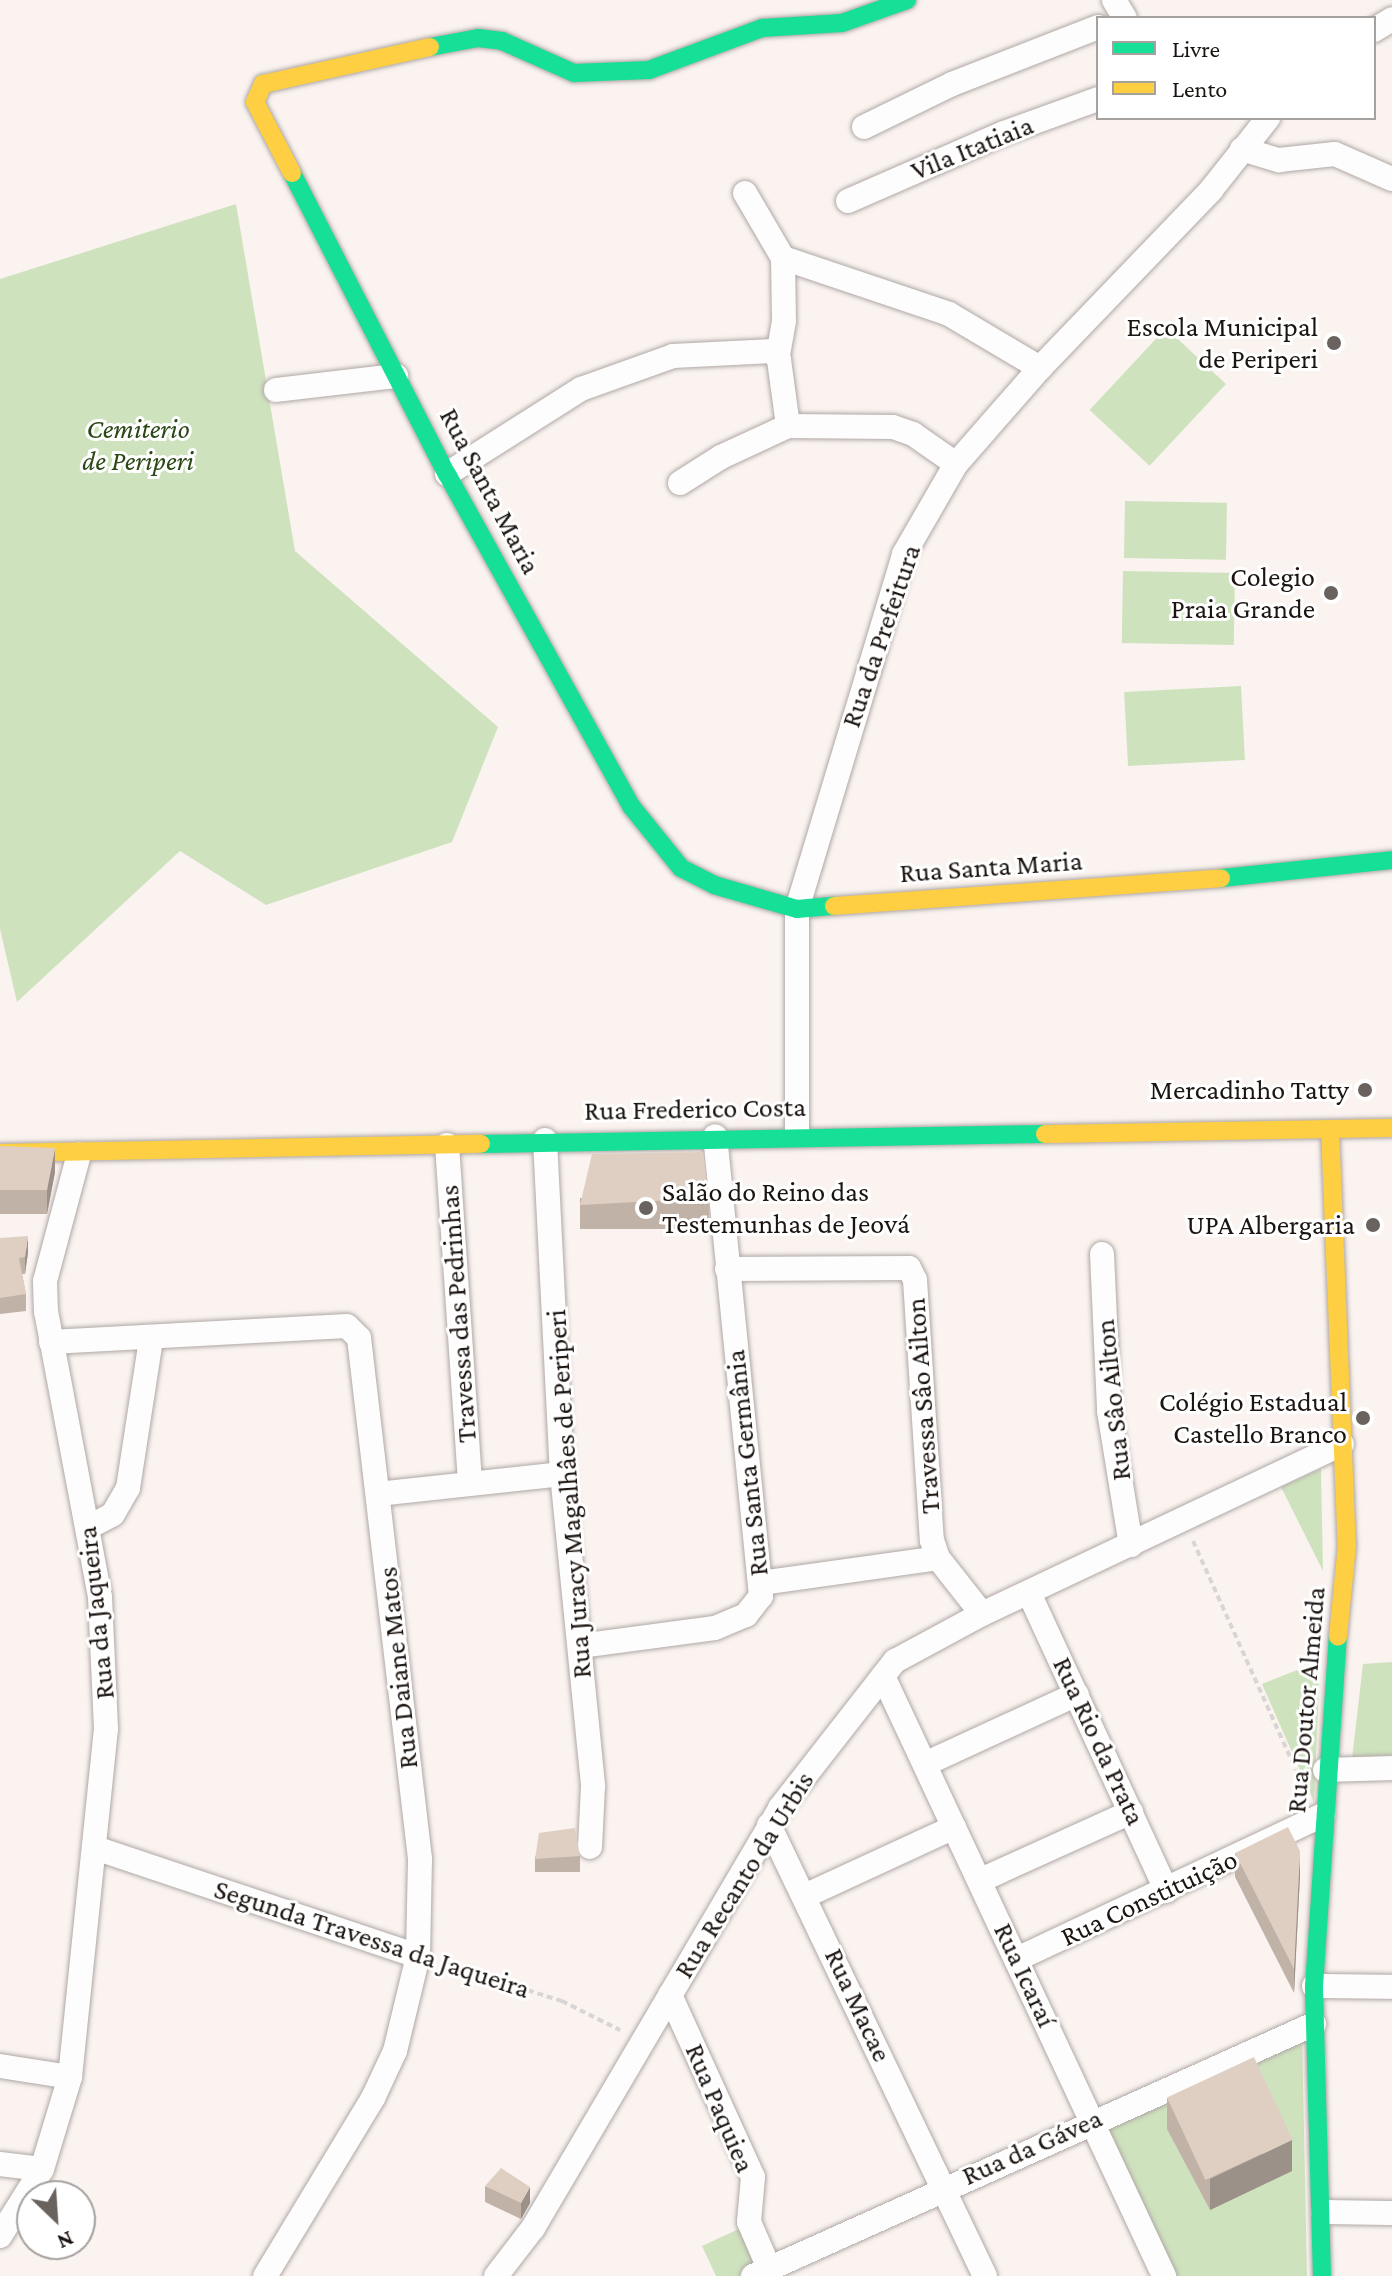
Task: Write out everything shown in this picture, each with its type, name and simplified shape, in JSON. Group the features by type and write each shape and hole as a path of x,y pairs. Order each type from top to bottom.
{"main road":[{"name":"Rua Santa Maria","path":"907,0 842,23 762,28 649,70 620,74 574,73 502,41 478,38 263,84 255,102 261,121 447,474 654,840 681,868 714,885 797,909 1217,878 1392,860"},
{"name":"Rua Frederico Costa","path":"0,1153 79,1154 715,1136 1392,1128"},
{"name":"Rua Doutor Almeida","path":"1322,2276 1323,2212 1314,1986 1325,1770 1347,1545 1330,1129"}],"street":[{"path":"864,127 952,84 1096,28"},
{"name":"Vila Itatiaia","path":"848,201 1004,133 1096,100"},
{"name":"Rua da Prefeitura","path":"797,1135 797,909 904,554 956,464 1040,368 1211,190 1266,120"},
{"path":"1242,149 1279,160 1335,154 1392,179"},
{"path":"745,193 783,258 784,321 778,354 788,426"},
{"path":"783,258 949,314 1040,368"},
{"path":"447,474 581,389 628,368 718,351 767,349 778,354"},
{"path":"276,390 396,376"},
{"path":"680,483 733,451 788,426 893,427 913,434 956,464"},
{"name":"Rua Santa Germânia","path":"580,1646 734,1621 756,1605 761,1583 715,1136"},
{"name":"Rua Juracy Magalhâes de Periperi","path":"545,1140 562,1474 593,1786 590,1847"},
{"name":"Travessa das Pedrinhas","path":"447,1145 470,1483"},
{"name":"Rua da Jaqueira","path":"0,2236 42,2169 70,2077 95,1848 107,1665 89,1527 51,1342 45,1281 79,1154"},
{"name":"Rua Sâo Ailton","path":"1102,1254 1109,1411 1131,1545"},
{"name":"Travessa Sâo Ailton","path":"727,1269 909,1268 915,1280 927,1484 938,1558 982,1614"},
{"name":"Rua Daiane Matos","path":"51,1342 151,1340 352,1328 359,1338 420,1859 418,1956 395,2051 373,2098 265,2276"},
{"path":"89,1527 113,1514 128,1488 151,1340"},
{"name":"Rua Recanto da Urbis","path":"496,2276 526,2239 769,1825 883,1676 911,1651 982,1614 1342,1444"},
{"path":"378,1494 562,1474"},
{"path":"761,1583 938,1558"},
{"name":"Rua Rio da Prata","path":"1029,1593 1167,1891"},
{"name":"Rua Icaraí","path":"883,1676 1164,2276"},
{"path":"925,1764 1077,1694"},
{"path":"1325,1770 1392,1768"},
{"path":"981,1880 1131,1812"},
{"name":"Rua Constituição","path":"1017,1959 1323,1815"},
{"name":"Rua Macae","path":"769,1825 807,1895 985,2276"},
{"path":"807,1895 954,1827"},
{"name":"Segunda Travessa da Jaqueira","path":"95,1848 418,1956"},
{"path":"1314,1986 1392,1987"},
{"name":"Rua Paquiea","path":"670,1995 753,2177 749,2222 778,2270"},
{"name":"Rua da Gávea","path":"778,2270 943,2187 1314,2024"},
{"path":"0,2066 70,2077"},
{"path":"0,2164 42,2169"},
{"path":"1323,2212 1392,2213"}],"path":[{"path":"1184,1520 1298,1775"},
{"name":"Segunda Travessa da Jaqueira","path":"418,1956 562,2001 644,2042"}],"green space":[{"name":"Cemiterio de Periperi","path":"236,204 295,551 498,727 452,842 266,905 180,851 17,1002 0,929 0,279"},
{"path":"1166,328 1226,384 1150,466 1090,410"},
{"path":"1125,501 1227,503 1226,560 1124,558"},
{"path":"1123,571 1235,573 1234,645 1122,643"},
{"path":"1241,686 1245,760 1128,766 1124,692"},
{"path":"1321,1469 1323,1571 1281,1487"},
{"path":"1320,1661 1314,1802 1262,1684"},
{"path":"1392,1662 1392,1755 1352,1759 1363,1664"},
{"path":"1302,2035 1307,2276 1175,2276 1107,2129"},
{"path":"741,2228 762,2264 740,2276 716,2276 702,2246"}],"building":[{"path":"0,1146 55,1148 47,1190 0,1190"},
{"path":"703,1152 709,1198 580,1205 592,1154"},
{"path":"28,1236 25,1257 19,1258 26,1294 0,1298 0,1238"},
{"path":"1288,1827 1300,1851 1294,1969 1235,1853"},
{"path":"575,1828 580,1856 535,1859 539,1833"},
{"path":"1254,2057 1292,2139 1205,2180 1167,2098"},
{"path":"501,2168 530,2187 521,2203 485,2186"}],"traffic: fast":[{"path":"430,47 478,38 502,41 574,73 649,70 762,28 842,23 907,0"},
{"path":"292,173 447,474 631,806 681,868 714,885 797,909 834,906"},
{"path":"1221,878 1392,860"},
{"path":"481,1144 1045,1134"},
{"path":"1322,2276 1314,1986 1338,1637"}],"traffic: slow":[{"path":"292,173 255,102 263,84 430,47"},
{"path":"834,906 1221,878"},
{"path":"1045,1134 1392,1128"},
{"path":"1330,1129 1347,1545 1338,1637"},
{"path":"0,1153 481,1144"}],"place":[{"name":"Escola Municipal de Periperi","path":"1334,343"},
{"name":"Colegio Praia Grande","path":"1331,593"},
{"name":"Mercadinho Tatty","path":"1365,1090"},
{"name":"Salão do Reino das Testemunhas de Jeová","path":"646,1208"},
{"name":"UPA Albergaria","path":"1373,1225"},
{"name":"Colégio Estadual Castello Branco","path":"1363,1418"}]}
